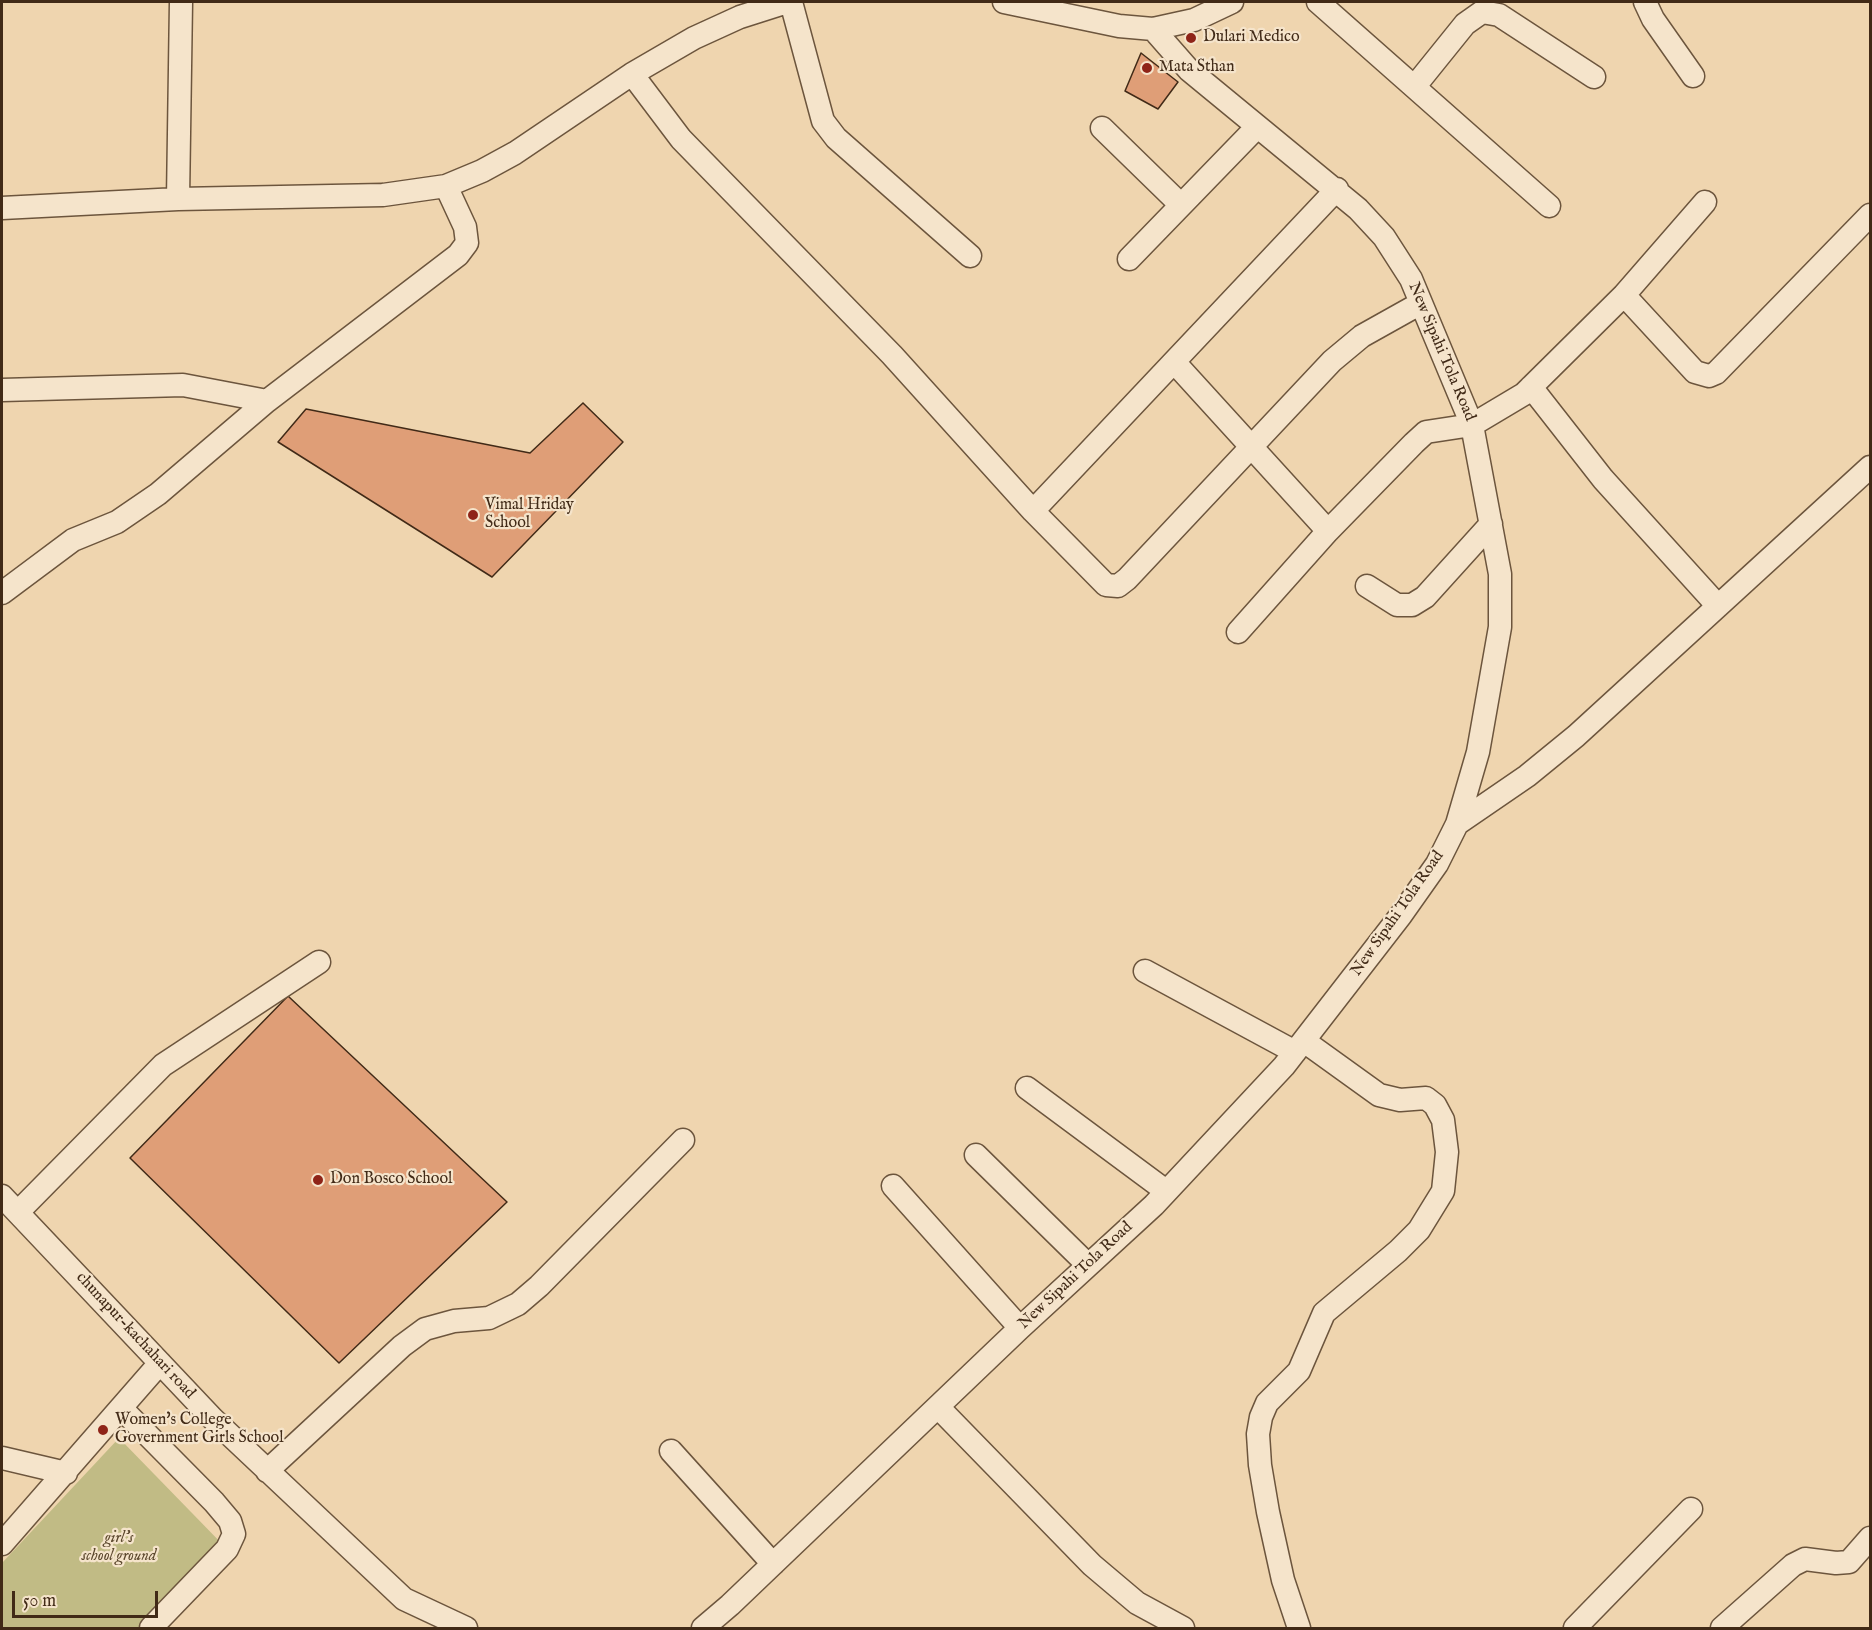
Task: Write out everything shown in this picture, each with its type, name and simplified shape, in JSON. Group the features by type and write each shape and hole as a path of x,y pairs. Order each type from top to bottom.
{"street":[{"path":"178,199 181,2"},
{"path":"2,208 178,199 383,195 446,186 482,171 515,153 632,74 694,38 740,17 787,2"},
{"path":"792,2 823,121 836,138 970,256"},
{"path":"1004,2 1119,26 1153,28 1194,20 1232,2"},
{"path":"1318,2 1549,206"},
{"path":"1645,2 1653,19 1693,76"},
{"path":"1415,86 1466,24 1482,12 1499,15 1594,77"},
{"name":"New Sipahi Tola Road","path":"703,1629 1166,1191 1300,1046 1401,915 1437,864 1457,824 1478,752 1500,627 1500,574 1472,425 1411,279 1384,237 1337,189 1257,127 1189,70 1153,28"},
{"path":"632,74 681,139 892,355 1033,511 1096,578 1106,585 1118,586 1252,449 1332,361 1362,336 1421,303"},
{"path":"1129,259 1257,127"},
{"path":"1102,128 1181,205"},
{"path":"2,593 73,540 117,522 158,494 267,401 458,255 467,243 465,226 446,186"},
{"path":"1033,511 1337,189"},
{"path":"1238,632 1328,531 1426,432 1472,425 1530,387 1624,295 1705,202"},
{"path":"1624,295 1695,372 1709,376 1728,363 1870,215"},
{"path":"1175,363 1328,531"},
{"path":"2,390 183,385 267,401"},
{"path":"1530,387 1603,479 1718,606"},
{"path":"1457,824 1527,776 1576,736 1870,467"},
{"path":"1367,586 1397,605 1412,605 1425,597 1491,524"},
{"path":"18,1212 163,1065 319,962"},
{"path":"1145,971 1300,1046 1379,1095 1400,1100 1426,1098 1435,1105 1443,1119 1447,1152 1443,1191 1419,1230 1398,1251 1324,1312 1299,1371 1267,1403 1261,1417 1258,1434 1260,1464 1268,1512 1283,1580 1299,1629"},
{"path":"1027,1088 1166,1191"},
{"path":"267,1471 402,1346 425,1329 454,1321 489,1318 518,1304 540,1287 683,1140"},
{"path":"976,1155 1088,1265"},
{"path":"893,1186 1020,1328"},
{"name":"chunapur-kachahari road","path":"2,1196 160,1363 267,1471 404,1599 466,1629"},
{"path":"2,1544 122,1410 160,1363"},
{"path":"938,1407 1092,1565 1137,1603 1184,1629"},
{"path":"122,1410 214,1502 230,1521 234,1534 227,1548 151,1629"},
{"path":"671,1451 772,1564"},
{"path":"2,1458 66,1473"},
{"path":"1575,1629 1691,1509"},
{"path":"1722,1629 1793,1565 1805,1559 1836,1563 1849,1562 1870,1539"}],"green space":[{"name":"girl's school ground","path":"119,1438 227,1549 144,1628 2,1628 2,1563"}],"building":[{"name":"Mata Sthan","path":"1141,53 1178,82 1158,109 1125,91"},
{"name":"Vimal Hriday School","path":"583,403 623,442 492,577 278,442 306,409 530,453"},
{"name":"Don Bosco School","path":"288,996 507,1202 339,1363 130,1158"}],"place":[{"name":"Dulari Medico","path":"1191,38"},
{"name":"Mata Sthan","path":"1147,68"},
{"name":"Vimal Hriday School","path":"473,515"},
{"name":"Don Bosco School","path":"318,1180"},
{"name":"Women's College Government Girls School","path":"103,1430"}]}
